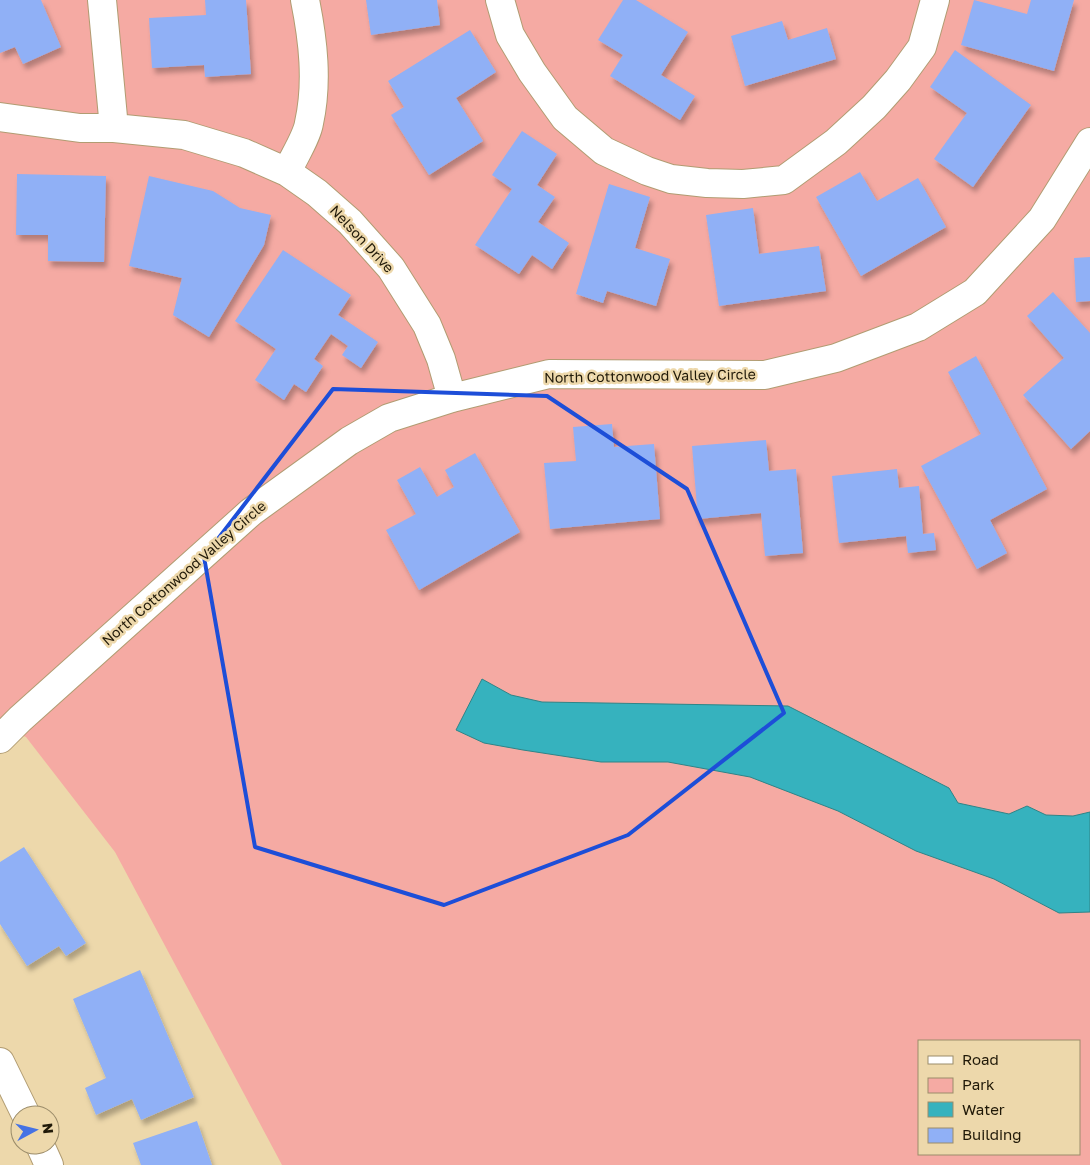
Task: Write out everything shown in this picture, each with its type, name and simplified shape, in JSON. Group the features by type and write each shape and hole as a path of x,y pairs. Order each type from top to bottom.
{"street":[{"path":"102,0 114,128"},
{"path":"287,172 309,124 313,90 311,32 305,0"},
{"path":"500,0 510,35 532,72 565,118 604,151 647,171 671,179 743,184 784,180 836,142 874,107 922,47 935,0"},
{"name":"Nelson Drive","path":"0,117 80,128 114,128 184,135 244,153 287,172 317,193 350,222 391,268 427,324 441,359 452,398"},
{"name":"North Cottonwood Valley Circle","path":"0,739 251,512 349,441 389,418 452,398 549,374 765,375 836,358 918,327 975,292 1042,219 1089,145"},
{"path":"0,1062 21,1105"}],"highlighted area":[{"path":"333,389 547,396 687,489 784,713 628,835 444,905 255,847 204,557"}],"green space":[{"path":"0,0 1090,0 1090,1165 282,1165 115,852 26,737 0,727"}],"water":[{"path":"482,679 511,695 542,702 788,706 949,788 958,803 1009,814 1027,806 1046,815 1073,816 1090,812 1090,912 1059,913 994,879 916,851 838,811 750,777 668,762 601,762 484,743 456,730"}],"building":[{"path":"0,0 41,0 61,47 23,64 15,47 0,53"},
{"path":"205,0 246,0 251,74 205,77 204,65 152,68 149,18 206,15"},
{"path":"366,0 437,0 440,25 371,35"},
{"path":"623,0 636,0 688,32 661,75 695,96 680,120 610,76 623,55 598,40"},
{"path":"974,0 1027,14 1031,0 1074,0 1054,71 961,45"},
{"path":"782,21 788,40 827,28 836,59 745,86 731,36"},
{"path":"470,30 496,72 456,98 483,141 429,175 391,115 404,107 388,81"},
{"path":"955,50 1031,105 973,187 934,159 967,113 930,87"},
{"path":"522,131 557,154 537,185 555,197 538,222 569,243 552,269 532,255 519,274 475,245 512,189 492,175"},
{"path":"860,172 877,201 918,178 946,227 861,276 816,197"},
{"path":"17,174 106,176 104,262 48,261 48,235 16,235"},
{"path":"149,176 213,191 240,208 271,215 264,245 209,337 173,315 182,278 129,266"},
{"path":"609,184 650,197 635,248 670,259 656,306 607,291 603,303 576,294"},
{"path":"753,208 759,254 819,246 826,291 719,306 706,215"},
{"path":"283,250 351,295 338,315 378,342 361,368 342,355 348,346 331,334 314,359 323,366 306,392 294,384 284,400 255,380 276,349 235,321"},
{"path":"1090,257 1090,301 1076,302 1074,258"},
{"path":"1053,292 1090,333 1090,431 1071,449 1023,395 1064,358 1027,316"},
{"path":"976,356 1047,489 990,520 1007,553 977,569 921,466 981,434 948,372"},
{"path":"612,424 614,447 654,444 660,519 550,529 544,463 576,461 573,427"},
{"path":"766,440 769,471 796,469 803,553 765,556 761,513 698,519 692,446"},
{"path":"475,453 520,532 419,590 386,530 416,514 397,480 420,467 437,497 454,487 445,470"},
{"path":"897,469 899,488 919,486 923,534 934,533 936,550 908,553 906,536 839,543 832,476"},
{"path":"24,847 86,943 66,956 59,946 27,966 0,924 0,862"},
{"path":"140,970 194,1097 141,1120 132,1099 96,1115 85,1088 106,1078 73,999"},
{"path":"197,1121 212,1165 141,1165 133,1143"}]}
